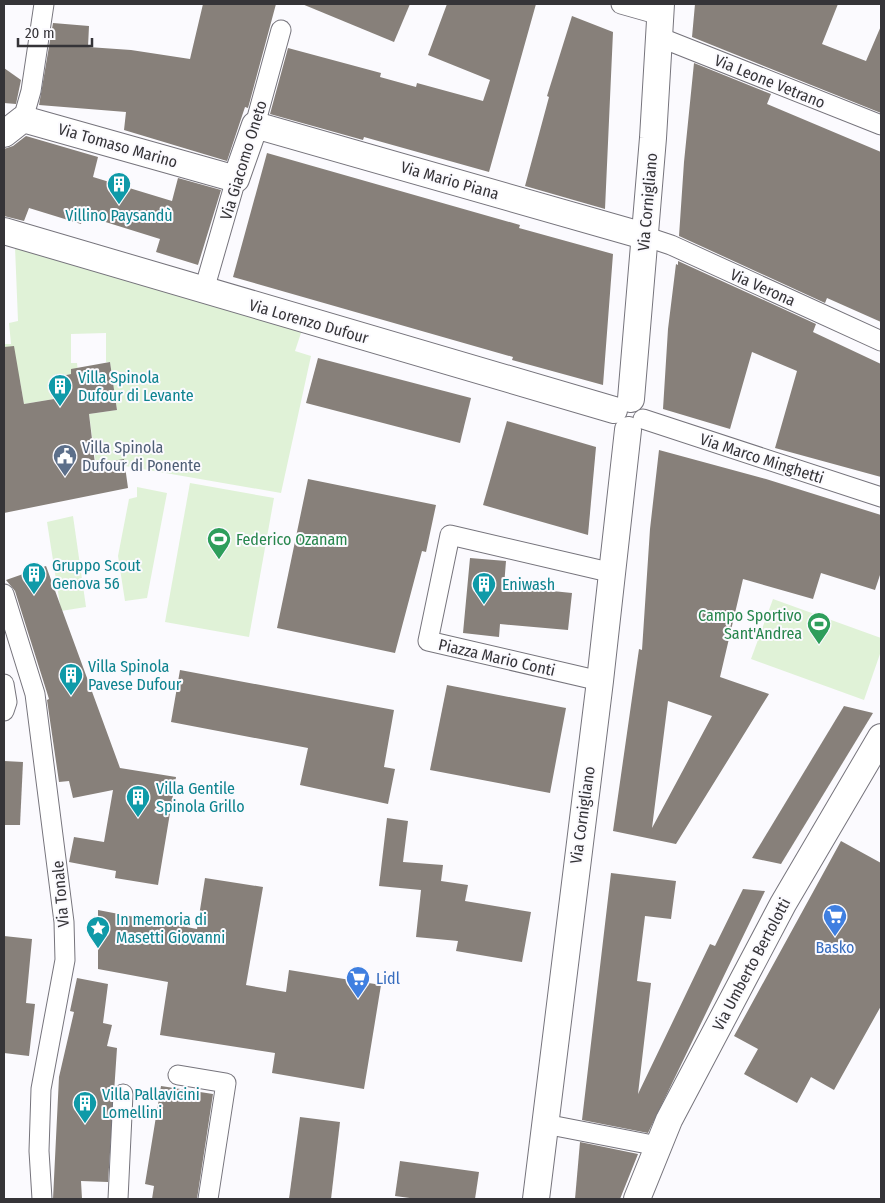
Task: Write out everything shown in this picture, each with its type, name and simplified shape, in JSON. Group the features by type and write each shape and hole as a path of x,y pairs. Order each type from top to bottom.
{"street":[{"path":"14,126 32,91 44,4"},
{"name":"Via Leone Vetrano","path":"621,4 660,19 881,125"},
{"name":"Via Cornigliano","path":"536,1199 600,681 629,414 660,19"},
{"name":"Via Giacomo Oneto","path":"204,290 236,179 255,125 281,30"},
{"name":"Via Mario Piana","path":"255,125 644,236"},
{"name":"Via Tomaso Marino","path":"14,126 236,179"},
{"name":"Via Lorenzo Dufour","path":"4,231 629,414"},
{"name":"Via Verona","path":"644,236 671,245 881,340"},
{"name":"Via Marco Minghetti","path":"629,414 881,497"},
{"name":"Piazza Mario Conti","path":"600,681 428,641 450,535 612,573"},
{"name":"Via Tonale","path":"4,594 35,694 64,922 65,960 41,1089 39,1151 42,1199"},
{"path":"4,684 7,702 4,711"},
{"name":"Via Umberto Bertolotti","path":"637,1199 669,1120 783,904 881,737"},
{"path":"178,1075 226,1083 208,1199"},
{"path":"118,1199 124,1094"},
{"path":"545,1124 658,1146"}],"green space":[{"path":"15,247 302,330 295,351 311,356 281,493 125,466 96,464 89,414 117,410 110,362 106,362 106,333 71,334 71,363 77,363 78,373 62,376 66,397 24,404 20,381 4,385 4,344 11,344 9,323 18,321"},
{"name":"Federico Ozanam","path":"190,483 274,498 249,637 165,622"},
{"path":"137,487 167,493 147,598 125,601 118,556 129,499 137,497"},
{"path":"73,516 86,607 61,611 47,522"},
{"name":"Campo Sportivo Sant'Andrea","path":"773,599 881,638 881,651 864,700 751,659"}],"building":[{"path":"203,4 276,4 248,108 245,107 227,161 124,130 126,112 39,105 53,23 89,26 88,47 131,50 190,59"},
{"path":"302,4 410,4 394,42"},
{"path":"447,4 536,4 489,172 364,137 363,140 270,114 288,48 381,73 380,77 416,87 417,83 483,101 490,80 428,55"},
{"path":"695,4 838,4 822,44 866,61 881,26 881,113 692,37"},
{"path":"572,16 613,32 605,209 525,186 549,97 547,96"},
{"path":"694,63 771,94 767,104 881,152 881,322 827,298 825,303 679,236"},
{"path":"4,68 21,80 16,104 4,103"},
{"path":"26,136 98,157 93,177 172,201 178,178 221,190 198,265 156,252 160,239 83,215 81,224 29,208 24,221 4,216 4,149 13,146"},
{"path":"267,153 520,225 519,228 613,254 603,385 512,360 513,357 233,277"},
{"path":"678,261 816,324 813,332 881,364 881,477 775,448 797,371 752,352 730,429 663,409 668,329 676,264 678,265"},
{"path":"14,346 24,404 66,397 62,376 71,374 71,369 110,362 117,410 89,414 95,464 124,459 128,488 4,513 4,347"},
{"path":"318,358 471,398 460,443 306,403"},
{"path":"507,421 596,447 588,535 483,505"},
{"path":"659,450 766,479 881,515 881,572 875,590 821,573 813,599 743,579 720,677 769,694 676,844 613,831 639,649 642,650 650,529","holes":["668,701 712,716 652,828"]},
{"path":"308,479 436,505 426,552 422,551 395,653 277,628"},
{"path":"470,558 506,561 504,586 572,593 568,630 500,624 499,637 463,633"},
{"path":"46,566 120,768 176,777 158,885 115,878 116,871 69,862 74,837 104,842 113,790 73,798 69,781 59,782 47,700 49,699 15,591 6,580"},
{"path":"180,670 394,710 384,767 395,769 388,804 300,785 308,748 171,722"},
{"path":"447,685 566,708 550,793 430,770"},
{"path":"844,706 873,713 781,864 752,858"},
{"path":"4,761 23,762 20,825 4,825"},
{"path":"387,818 408,821 403,862 443,865 441,881 468,885 465,901 531,912 522,962 456,951 458,941 416,937 421,890 379,886"},
{"name":"Basko","path":"841,841 881,863 881,1006 834,1090 811,1077 797,1103 744,1074 758,1049 734,1036"},
{"path":"611,873 676,881 671,919 645,916 637,981 651,983 638,1094 710,944 715,946 743,889 765,891 648,1133 582,1120"},
{"path":"205,878 263,887 246,985 286,992 289,970 381,985 364,1089 272,1073 275,1053 160,1035 168,982 98,969 98,910 197,929"},
{"path":"4,936 32,939 26,1003 35,1004 29,1056 4,1053"},
{"name":"Villa Pallavicini Lomellini","path":"77,978 108,984 103,1023 112,1025 107,1046 117,1048 108,1182 81,1181 82,1199 53,1199 59,1077 74,1012 70,1011"},
{"path":"161,1086 213,1094 197,1199 152,1199 154,1186 145,1184"},
{"path":"300,1117 340,1122 331,1199 289,1199"},
{"path":"580,1142 638,1154 620,1199 575,1199"},
{"path":"400,1161 479,1172 475,1199 417,1199 395,1196"}],"place":[{"name":"Villino Paysandù","path":"119,205"},
{"name":"Villa Spinola Dufour di Levante","path":"60,407"},
{"name":"Villa Spinola Dufour di Ponente","path":"65,477"},
{"name":"Federico Ozanam","path":"219,560"},
{"name":"Gruppo Scout Genova 56","path":"34,595"},
{"name":"Eniwash","path":"484,605"},
{"name":"Campo Sportivo Sant'Andrea","path":"819,645"},
{"name":"Villa Spinola Pavese Dufour","path":"71,696"},
{"name":"Villa Gentile Spinola Grillo","path":"138,818"},
{"name":"Basko","path":"835,937"},
{"name":"In memoria di Masetti Giovanni","path":"98,949"},
{"name":"Lidl","path":"358,999"},
{"name":"Villa Pallavicini Lomellini","path":"85,1124"}]}
